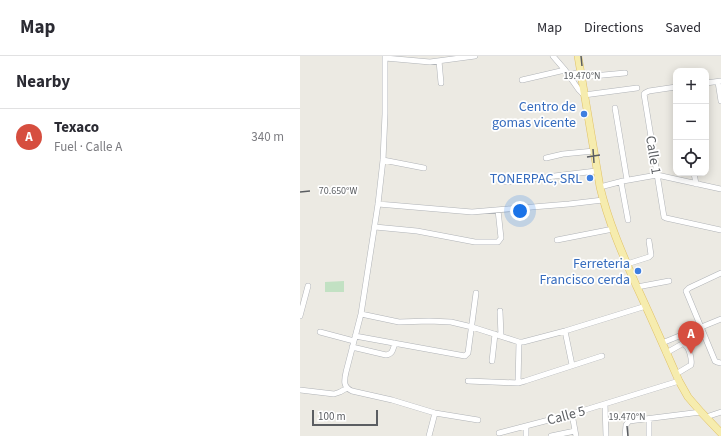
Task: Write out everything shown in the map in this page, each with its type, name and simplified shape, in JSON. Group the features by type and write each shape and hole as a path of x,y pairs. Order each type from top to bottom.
{"main road":[{"path":"578,56 596,171 603,200 613,229 666,353 688,397 721,433"}],"street":[{"path":"475,56 439,61 429,59 385,57 383,160 378,204 361,314 352,347 345,383 347,388 354,392 392,400 435,413 478,420"},
{"path":"553,56 584,95 637,88"},
{"path":"439,61 441,83"},
{"path":"522,80 566,72 581,75 625,72"},
{"path":"709,83 720,82 721,101"},
{"name":"Calle 1","path":"673,87 649,91 645,93 644,97 664,217 721,230"},
{"path":"615,108 627,180"},
{"path":"546,158 563,154 594,151"},
{"path":"383,160 424,168"},
{"path":"505,182 596,171"},
{"path":"600,187 627,180 657,175 721,189"},
{"path":"695,176 696,184"},
{"path":"621,182 628,220"},
{"path":"378,204 463,212 603,200"},
{"path":"375,228 417,231 475,242 498,242 501,238 498,210"},
{"path":"557,240 613,229"},
{"path":"627,264 651,255 649,240"},
{"path":"720,363 715,360 687,290 688,288 721,273"},
{"path":"638,287 669,281"},
{"path":"300,316 308,286"},
{"path":"320,332 354,339 395,343 465,356 468,353 476,293"},
{"path":"361,314 399,322 451,322 523,342 565,331 646,306"},
{"path":"492,361 498,335 500,311"},
{"path":"662,343 721,319"},
{"path":"565,331 572,366"},
{"path":"518,383 519,342"},
{"path":"352,347 389,355 393,350 395,343"},
{"name":"Calle 5","path":"499,433 605,404 678,378 691,365 692,360 685,344 682,344 666,353"},
{"path":"468,381 525,382 602,356"},
{"path":"300,390 334,394 347,388"},
{"path":"605,404 606,436"},
{"path":"624,436 626,425 629,421 703,415 721,412"},
{"path":"429,436 435,413"},
{"path":"551,436 575,433 572,414"},
{"path":"649,419 649,436"},
{"path":"526,426 526,436"}],"green space":[{"path":"344,281 344,292 325,292 325,282"}],"place":[{"name":"Centro de gomas vicente","path":"584,114"},
{"name":"TONERPAC, SRL","path":"590,178"},
{"name":"Ferreteria Francisco cerda","path":"638,271"},
{"name":"Texaco","path":"691,354"}]}
